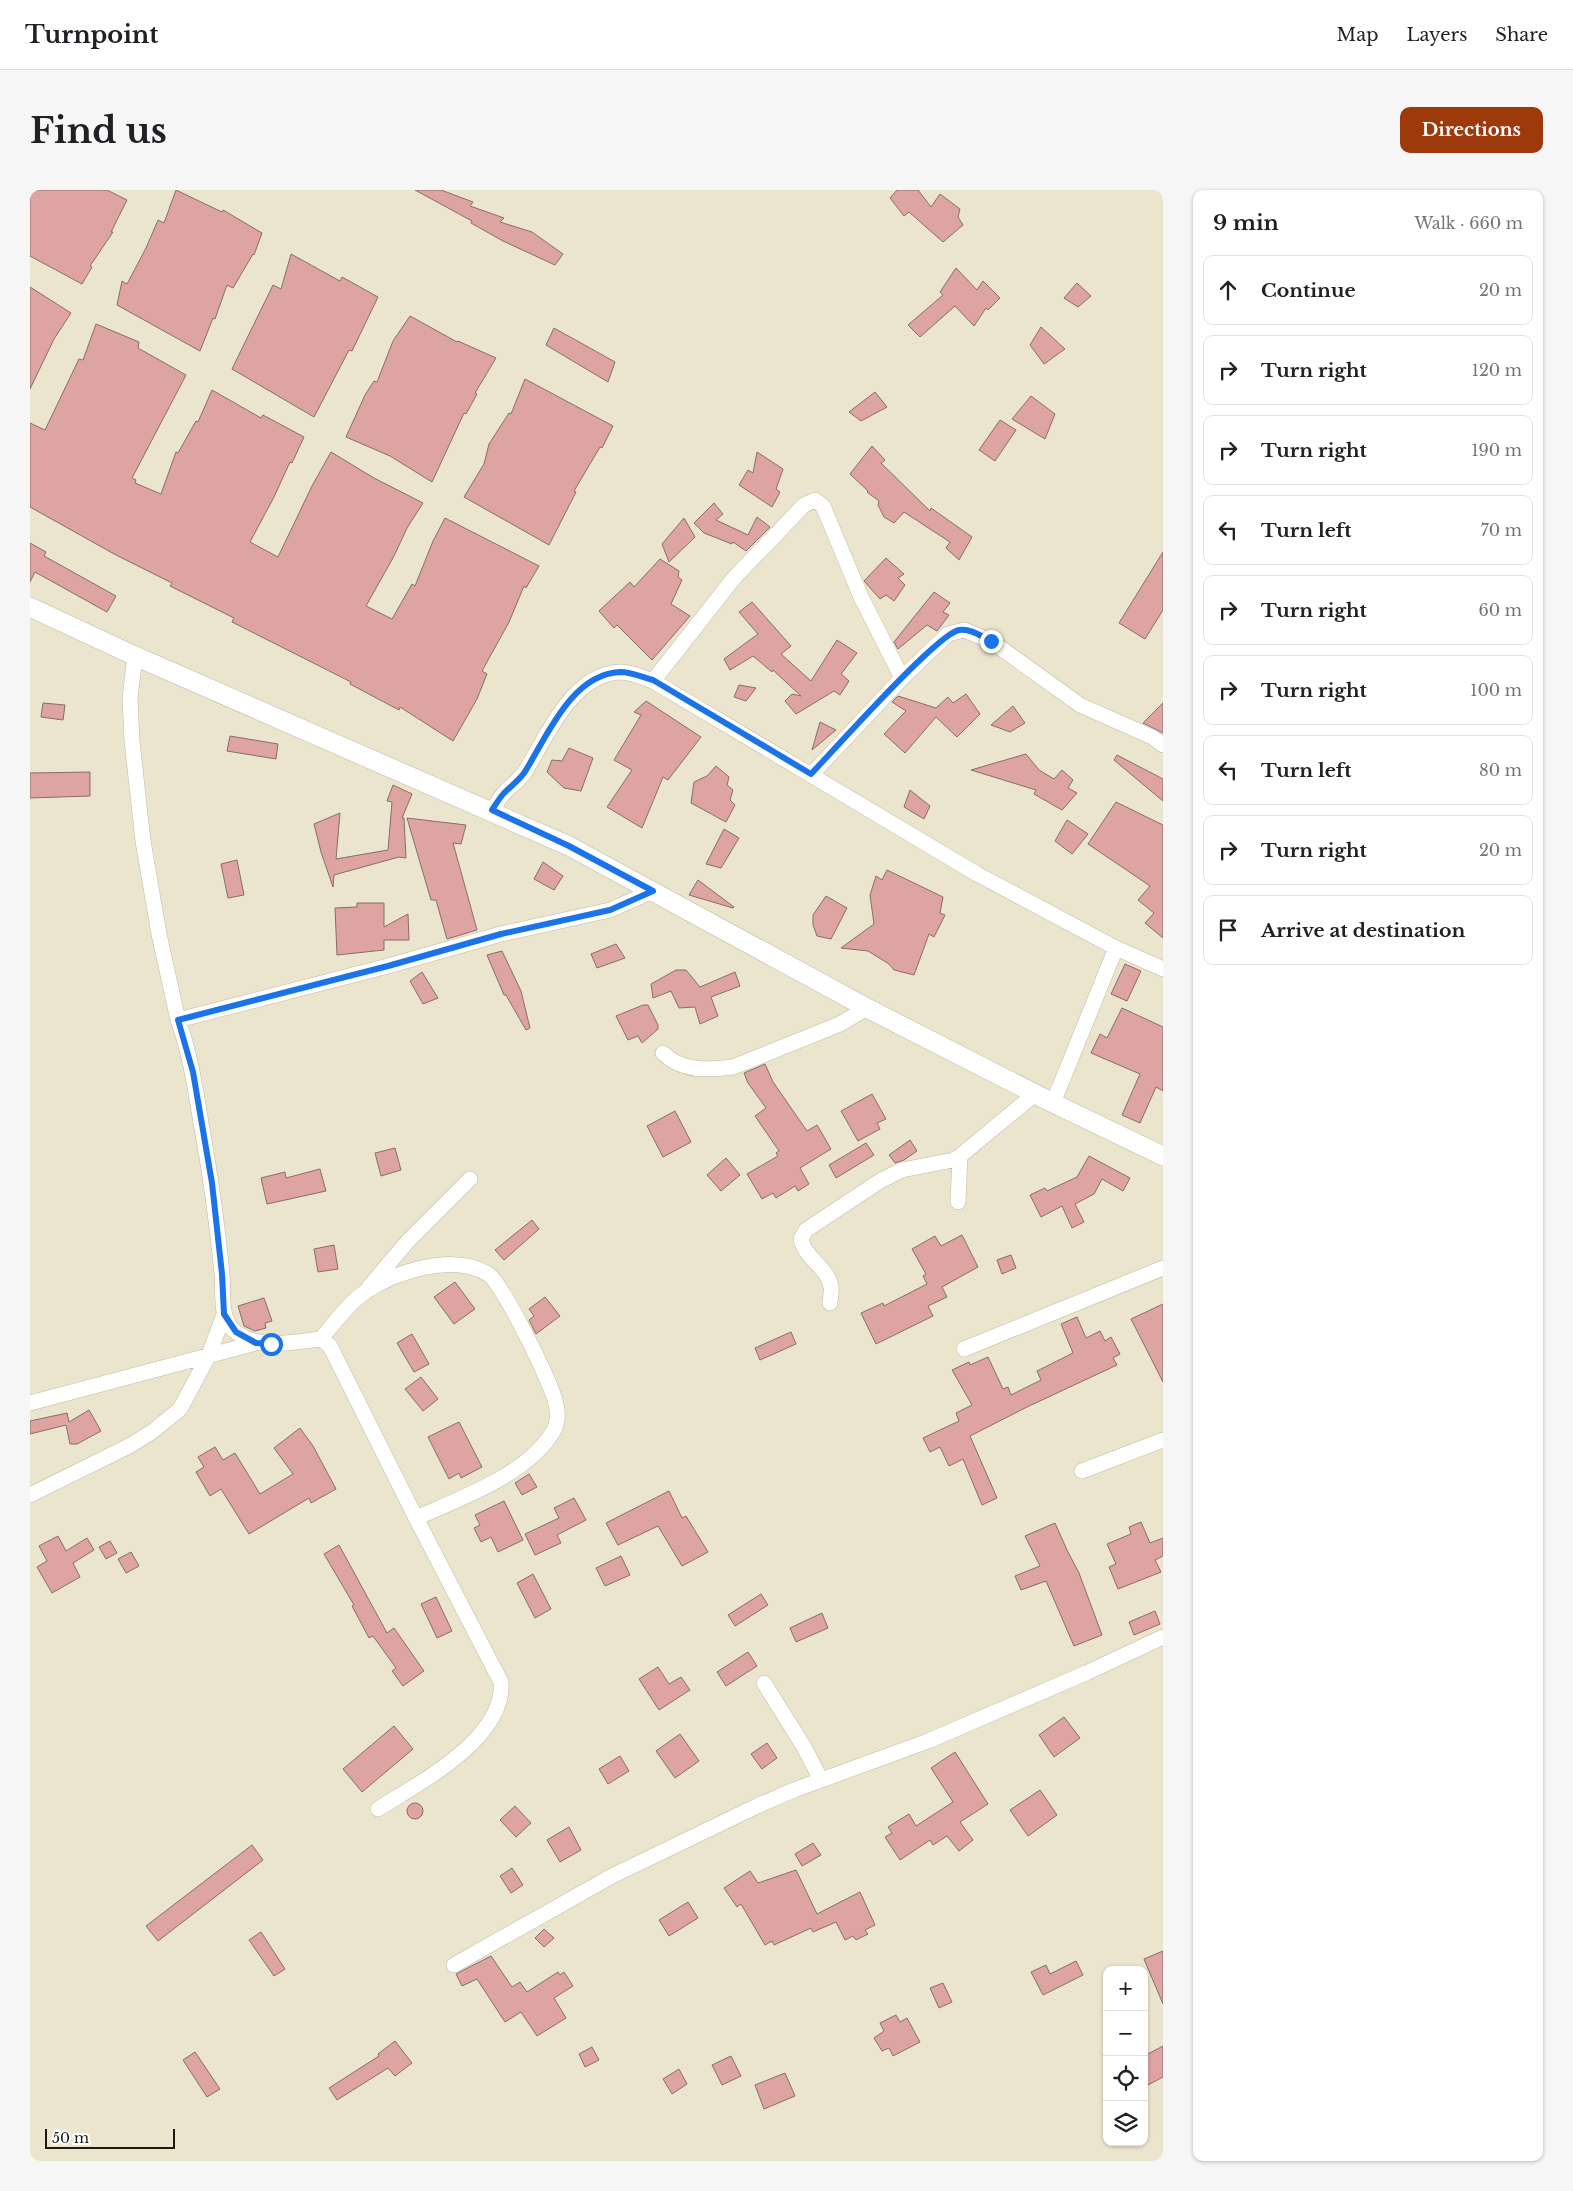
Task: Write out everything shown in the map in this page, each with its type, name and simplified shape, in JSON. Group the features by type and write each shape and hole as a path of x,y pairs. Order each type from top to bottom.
{"street":[{"path":"653,680 734,578 804,505 815,500 823,506 862,596 902,678"},
{"path":"30,607 135,656 492,810 569,846 867,1008 1035,1094 1163,1156"},
{"path":"811,774 902,678 948,634 964,630 991,641 1080,705 1152,737 1163,744"},
{"path":"30,1495 132,1445 180,1409 209,1355 224,1314 222,1274 212,1183 193,1072 178,1020 159,934 141,823 132,741 130,698 135,656"},
{"path":"492,810 504,793 526,772 537,748 575,693 590,682 606,675 618,672 629,673 653,680 977,874 1116,948 1163,970"},
{"path":"178,1020 388,966 501,934 610,910 653,891"},
{"path":"1053,1103 1116,948"},
{"path":"663,1053 676,1064 688,1068 719,1069 733,1067 840,1024 867,1008"},
{"path":"830,1303 831,1287 828,1279 802,1244 801,1239 806,1230 880,1181 902,1170 953,1160 960,1156 1035,1094"},
{"path":"958,1202 960,1156"},
{"path":"30,1402 256,1343 271,1344 321,1339 365,1292 408,1241 470,1179"},
{"path":"365,1292 401,1275 428,1266 455,1264 489,1274 505,1297 550,1384 556,1404 558,1418 555,1429 541,1447 523,1463 506,1476 416,1518"},
{"path":"964,1349 1163,1268"},
{"path":"224,1314 236,1332 256,1343"},
{"path":"321,1339 330,1346 416,1518 499,1675 502,1693 489,1721 467,1748 449,1763 378,1809"},
{"path":"1082,1471 1163,1440"},
{"path":"454,1965 612,1876 757,1806 952,1731 1086,1673 1163,1637"},
{"path":"764,1683 821,1780"}],"building":[{"path":"30,190 107,190 127,200 111,232 113,232 90,266 92,267 82,284 30,256"},
{"path":"176,190 222,212 223,210 262,233 254,255 233,288 227,285 215,319 213,318 200,351 117,305 122,281 127,284 158,220 164,223"},
{"path":"415,190 441,190 473,202 470,206 504,218 500,222 532,232 563,254 555,265 503,241 471,223 472,221"},
{"path":"897,190 918,190 931,207 940,194 960,209 958,217 963,225 943,242 909,212 904,216 890,198"},
{"path":"291,254 340,281 342,277 378,297 352,351 349,350 314,417 232,369 273,285 281,289"},
{"path":"956,268 977,290 983,281 1000,298 988,310 986,308 974,326 955,306 920,337 908,325 943,295 940,292"},
{"path":"1077,283 1091,296 1078,307 1064,298"},
{"path":"30,287 71,313 54,339 30,389"},
{"path":"410,316 457,342 496,358 475,393 477,394 466,414 464,413 432,482 390,456 346,437 365,395 374,381 377,382 393,341"},
{"path":"96,324 139,342 138,348 186,375 132,478 136,480 135,483 161,494 176,452 178,453 196,421 198,422 212,390 261,418 263,415 304,437 250,542 278,557 312,486 331,452 374,478 423,503 407,528 394,556 366,606 392,619 412,584 415,586 433,541 445,518 539,566 526,588 524,586 509,622 482,671 487,674 477,699 453,741 400,707 399,710 350,684 351,682 232,622 234,618 170,586 172,583 116,555 30,507 30,423 45,430 79,359 83,360"},
{"path":"1041,327 1065,349 1044,364 1030,345"},
{"path":"554,328 615,362 608,382 546,345"},
{"path":"525,379 613,426 602,448 600,447 574,491 576,492 549,545 464,497 484,464 489,444 509,413 511,414"},
{"path":"875,392 887,407 861,421 849,412"},
{"path":"1031,396 1055,414 1045,439 1012,419"},
{"path":"1000,420 1016,430 995,461 979,450"},
{"path":"872,446 885,460 881,463 930,511 931,508 972,537 959,560 946,548 950,542 904,512 894,523 884,517 878,505 879,501 867,492 850,474"},
{"path":"757,452 783,469 776,489 780,492 772,507 739,485 748,470 753,473"},
{"path":"714,503 723,514 716,520 748,535 757,517 770,527 746,551 733,542 732,544 704,533 694,523"},
{"path":"684,518 695,537 669,562 662,544"},
{"path":"30,543 46,552 44,556 116,596 107,612 35,572 30,582"},
{"path":"1163,552 1163,610 1145,639 1119,623"},
{"path":"886,558 904,574 898,578 905,585 894,601 886,595 880,599 864,581"},
{"path":"660,559 679,571 678,577 682,580 671,604 690,616 652,660 617,625 614,628 599,611 630,582 634,587"},
{"path":"934,592 950,603 943,612 949,615 937,631 927,625 898,649 894,642"},
{"path":"752,602 791,646 781,654 811,681 837,640 857,653 841,674 849,681 840,695 834,691 796,714 785,701 792,694 801,696 773,670 772,672 753,656 730,670 724,659 758,634 739,612"},
{"path":"739,685 756,688 746,701 734,697"},
{"path":"966,694 980,714 957,737 936,717 905,753 884,734 906,711 892,702 898,696 936,708 948,697 953,703"},
{"path":"646,701 701,737 668,780 663,777 642,828 607,807 632,770 614,760 641,715 634,712"},
{"path":"43,703 65,705 63,720 41,717"},
{"path":"1163,703 1163,733 1143,723"},
{"path":"1013,706 1025,723 1010,732 991,725"},
{"path":"820,722 836,730 812,750"},
{"path":"230,736 278,744 276,759 227,751"},
{"path":"569,748 593,758 581,791 564,788 547,772 552,760 562,761"},
{"path":"1026,754 1039,770 1054,779 1062,770 1073,780 1068,788 1077,793 1062,810 1034,794 1036,790 971,770"},
{"path":"1117,755 1163,779 1163,801 1114,760"},
{"path":"716,766 729,777 727,785 733,790 730,800 735,805 726,822 691,803 694,782 707,776"},
{"path":"90,772 90,796 30,798 30,773"},
{"path":"393,785 412,794 402,818 404,818 406,858 399,857 334,875 333,887 314,824 340,813 336,859 388,850 392,802 387,801"},
{"path":"910,790 930,806 924,819 904,807"},
{"path":"1116,802 1163,825 1163,938 1145,923 1154,913 1138,900 1150,886 1088,844"},
{"path":"407,818 466,825 461,844 453,843 477,930 447,939 436,900 431,900"},
{"path":"1067,820 1088,834 1072,854 1055,841"},
{"path":"724,829 739,838 721,868 706,864"},
{"path":"237,860 244,895 228,898 221,864"},
{"path":"543,862 563,876 554,890 534,879"},
{"path":"887,870 943,897 940,913 945,915 934,937 929,934 914,975 894,970 889,964 868,951 841,948 874,924 870,895 876,876 882,880"},
{"path":"698,880 734,907 689,895"},
{"path":"826,896 847,908 831,939 817,936 813,925 813,915"},
{"path":"357,903 384,903 384,927 408,914 409,940 384,940 384,950 337,955 335,908 357,907"},
{"path":"616,944 625,958 597,968 591,954"},
{"path":"502,951 521,991 530,1028 526,1030 506,995 504,995 487,955"},
{"path":"1125,964 1141,971 1127,1001 1111,994"},
{"path":"676,970 686,970 700,987 735,972 740,986 711,997 718,1016 700,1024 695,1007 679,1008 671,991 653,998 651,984"},
{"path":"422,972 438,998 423,1004 410,981"},
{"path":"643,1005 648,1005 658,1025 658,1029 642,1043 638,1036 628,1040 616,1016"},
{"path":"1122,1008 1163,1027 1163,1091 1156,1087 1140,1123 1122,1115 1140,1074 1091,1053 1100,1034 1107,1038"},
{"path":"765,1064 773,1082 807,1131 817,1125 831,1149 800,1168 809,1184 798,1191 795,1186 776,1198 773,1193 762,1199 747,1174 778,1156 776,1153 779,1151 755,1116 766,1108 748,1083 744,1073"},
{"path":"872,1094 886,1119 877,1123 880,1129 858,1141 841,1111"},
{"path":"675,1111 691,1142 663,1157 647,1126"},
{"path":"910,1140 917,1151 904,1160 895,1163 889,1155"},
{"path":"866,1143 874,1155 836,1178 829,1165"},
{"path":"395,1148 401,1170 381,1176 375,1153"},
{"path":"1089,1156 1130,1178 1123,1191 1102,1179 1094,1194 1075,1204 1084,1222 1072,1228 1062,1206 1041,1217 1030,1195 1045,1188 1047,1191 1077,1177"},
{"path":"726,1158 740,1175 721,1191 707,1175"},
{"path":"320,1169 326,1191 267,1204 261,1178 285,1172 286,1178"},
{"path":"532,1220 539,1229 504,1260 495,1250"},
{"path":"962,1235 978,1267 942,1287 947,1297 928,1306 933,1316 876,1344 861,1313 883,1303 884,1306 927,1284 923,1276 926,1274 912,1249 935,1236 941,1246"},
{"path":"334,1245 338,1269 318,1272 314,1249"},
{"path":"1011,1255 1016,1268 1002,1274 997,1260"},
{"path":"455,1282 475,1309 454,1324 434,1297"},
{"path":"545,1297 560,1316 536,1334 529,1320 534,1316 529,1309"},
{"path":"264,1298 272,1321 265,1323 266,1328 255,1331 244,1326 238,1306"},
{"path":"1163,1304 1163,1382 1131,1319"},
{"path":"1077,1317 1086,1338 1100,1331 1105,1341 1111,1337 1120,1354 1113,1358 1117,1365 970,1436 997,1498 982,1505 963,1459 949,1466 940,1447 930,1452 923,1438 959,1421 956,1413 972,1405 952,1370 969,1362 970,1365 988,1357 1003,1389 1008,1387 1011,1395 1041,1380 1037,1371 1073,1353 1061,1324"},
{"path":"791,1332 796,1344 760,1360 755,1348"},
{"path":"412,1334 429,1364 414,1372 397,1343"},
{"path":"421,1377 438,1399 423,1411 405,1389"},
{"path":"89,1410 101,1431 77,1444 70,1444 66,1425 30,1434 30,1421 67,1413 69,1422"},
{"path":"459,1422 482,1467 461,1478 459,1473 449,1479 428,1437"},
{"path":"300,1428 313,1446 336,1489 311,1503 309,1498 249,1534 221,1489 210,1496 196,1472 204,1467 198,1457 215,1447 223,1460 235,1453 260,1494 293,1474 274,1448"},
{"path":"529,1474 537,1487 522,1495 515,1483"},
{"path":"669,1491 682,1518 686,1516 708,1552 682,1566 658,1526 618,1545 606,1523"},
{"path":"574,1498 586,1520 557,1535 561,1543 535,1555 525,1534 559,1518 554,1508"},
{"path":"504,1501 523,1540 498,1552 491,1537 481,1542 474,1528 480,1525 475,1515"},
{"path":"1141,1522 1150,1543 1163,1538 1163,1556 1155,1560 1161,1572 1118,1589 1109,1567 1116,1564 1107,1544 1131,1534 1129,1527"},
{"path":"1055,1523 1079,1573 1102,1635 1074,1646 1046,1581 1021,1590 1015,1576 1040,1566 1025,1536"},
{"path":"58,1536 66,1551 87,1538 94,1550 73,1563 80,1577 52,1593 37,1567 47,1561 39,1546"},
{"path":"110,1541 117,1553 106,1559 99,1547"},
{"path":"339,1545 387,1633 394,1628 424,1671 403,1686 392,1671 396,1668 373,1636 369,1638 352,1606 354,1605 324,1554"},
{"path":"131,1552 139,1566 126,1573 118,1559"},
{"path":"621,1556 630,1575 605,1586 596,1568"},
{"path":"533,1574 551,1609 535,1618 517,1583"},
{"path":"761,1594 768,1605 735,1626 728,1615"},
{"path":"436,1597 452,1631 437,1638 421,1604"},
{"path":"1155,1611 1160,1624 1134,1635 1129,1622"},
{"path":"822,1613 828,1628 796,1642 790,1628"},
{"path":"748,1652 757,1666 726,1686 717,1672"},
{"path":"658,1667 669,1684 681,1677 690,1690 659,1710 639,1679"},
{"path":"1064,1717 1080,1738 1054,1757 1039,1735"},
{"path":"394,1726 413,1749 362,1792 343,1769"},
{"path":"680,1734 699,1761 675,1778 656,1751"},
{"path":"767,1743 777,1758 762,1769 751,1754"},
{"path":"955,1752 988,1804 960,1822 973,1840 959,1851 947,1836 933,1845 930,1840 900,1860 885,1837 892,1833 888,1827 909,1814 916,1826 953,1802 931,1768"},
{"path":"620,1756 629,1771 608,1784 599,1769"},
{"path":"1040,1790 1057,1815 1028,1836 1010,1810"},
{"path":"412,1803 418,1803 423,1808 421,1817 412,1819 407,1814 407,1808"},
{"path":"515,1806 531,1823 516,1837 500,1820"},
{"path":"569,1827 581,1850 560,1862 547,1840"},
{"path":"813,1843 821,1855 802,1866 795,1854"},
{"path":"252,1845 263,1860 158,1941 146,1926"},
{"path":"512,1868 523,1885 511,1893 500,1876"},
{"path":"796,1870 817,1914 860,1892 875,1925 865,1930 868,1934 856,1940 853,1936 845,1940 836,1922 813,1932 811,1928 774,1945 772,1941 765,1945 741,1904 737,1907 724,1888 750,1871 758,1883"},
{"path":"688,1902 698,1918 669,1936 659,1920"},
{"path":"544,1929 554,1938 544,1947 535,1938"},
{"path":"261,1932 285,1969 274,1976 249,1940"},
{"path":"1163,1951 1163,2004 1148,1966 1144,1959"},
{"path":"491,1956 512,1987 520,1982 527,1992 558,1972 560,1975 564,1972 573,1986 554,1998 566,2018 537,2036 521,2012 505,2022 477,1979 462,1986 456,1974"},
{"path":"1076,1961 1083,1975 1043,1995 1031,1972 1046,1965 1050,1974"},
{"path":"943,1983 952,2002 939,2008 930,1988"},
{"path":"896,2015 900,2022 907,2018 920,2042 893,2056 889,2048 882,2051 874,2038 884,2031 880,2023"},
{"path":"395,2041 412,2063 395,2076 388,2068 337,2100 329,2088 379,2056 378,2054"},
{"path":"1163,2046 1163,2077 1148,2085 1148,2056 1148,2054"},
{"path":"592,2047 599,2060 585,2067 579,2054"},
{"path":"195,2052 220,2089 207,2097 183,2060"},
{"path":"731,2056 741,2076 722,2085 712,2065"},
{"path":"679,2069 687,2084 672,2094 663,2079"},
{"path":"785,2073 795,2096 764,2109 755,2085"}],"route":[{"path":"271,1344 256,1343 236,1332 230,1326 224,1314 222,1274 212,1183 193,1072 186,1042 178,1020 388,966 453,946 568,918 610,910 653,891 569,846 492,810 504,793 526,772 537,748 575,693 590,682 618,672 653,680 811,774 902,678 948,634 957,630 964,630 974,632 991,641"}]}
